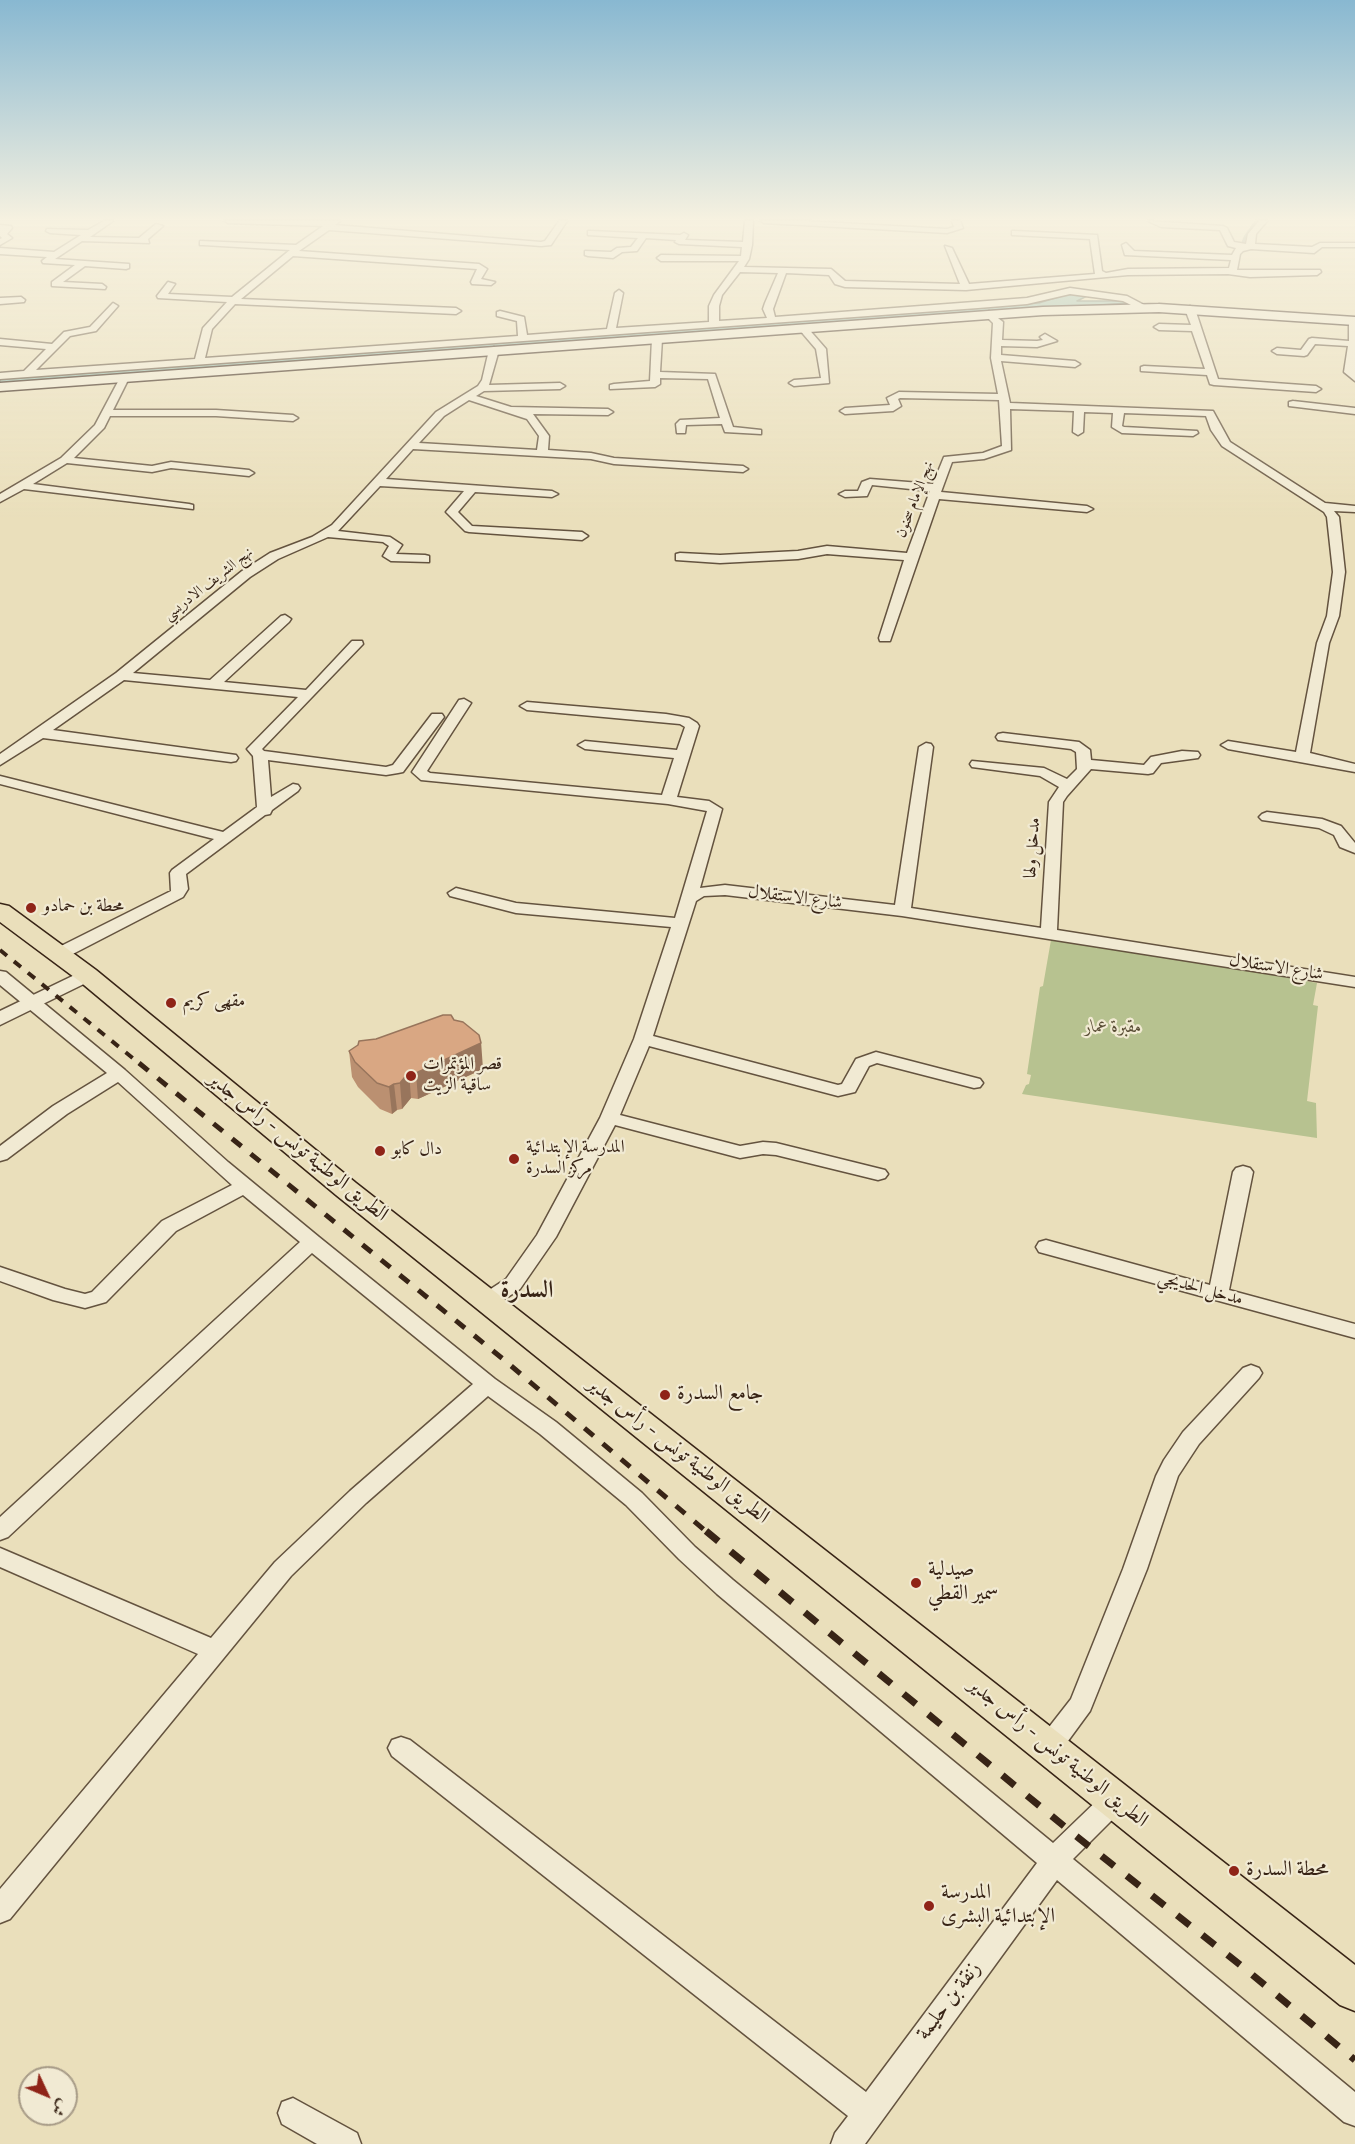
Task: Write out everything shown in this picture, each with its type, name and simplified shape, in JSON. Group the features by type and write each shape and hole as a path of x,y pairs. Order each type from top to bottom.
{"main road":[{"path":"0,387 895,321"},
{"name":"الطريق الوطنية تونس - رأس جدير","path":"0,911 87,975 345,1189 1355,1991"}],"street":[{"path":"27,374 70,333 93,329 100,321"},
{"path":"199,362 208,328 214,321"},
{"path":"521,321 523,339"},
{"path":"611,332 613,321"},
{"path":"0,376 757,321"},
{"name":"نهج الإمام سحنون","path":"885,638 911,557 948,459 984,456 1007,448 996,358 997,321"},
{"path":"1194,321 1212,380 1219,383 1316,389"},
{"path":"1354,321 1354,342 1349,372 1355,378"},
{"path":"1159,327 1196,328"},
{"path":"794,383 826,381 821,349 803,328"},
{"path":"997,343 1037,344 1052,341 1045,337"},
{"path":"614,387 656,383 657,339"},
{"path":"1277,351 1304,353 1312,341 1354,342"},
{"path":"0,342 54,347"},
{"path":"482,388 487,380 494,350"},
{"path":"996,358 1075,364"},
{"path":"1144,369 1209,372"},
{"path":"656,375 714,377 731,432 757,432"},
{"path":"0,499 65,460 100,426 124,378"},
{"path":"482,388 560,386"},
{"name":"نهج الشريف الادريسي","path":"1,758 121,676 246,574 274,556 336,527 440,414 482,388"},
{"path":"844,411 893,408 896,406 892,398 899,395 1079,408 1209,413 1214,419 1216,430 1226,444 1322,506 1333,517 1339,572 1333,615 1323,643 1304,757"},
{"path":"470,397 519,411 608,412"},
{"path":"1293,404 1355,411"},
{"path":"1078,432 1079,408"},
{"path":"1119,409 1117,427 1122,430 1193,433"},
{"path":"519,411 532,417 534,424 544,436 542,452"},
{"path":"107,412 216,413 293,418"},
{"path":"681,431 681,424 684,422 727,421"},
{"path":"409,446 542,452 591,456 614,461 743,470"},
{"path":"65,460 147,469 171,465 249,473"},
{"path":"376,482 552,494"},
{"path":"845,494 863,494 866,484 870,482 1087,509"},
{"path":"23,486 189,507"},
{"path":"472,489 452,512 469,529 582,536"},
{"path":"1322,506 1355,509"},
{"path":"327,533 389,540 396,546 391,557 425,559"},
{"path":"681,557 720,559 798,555 833,550 911,557"},
{"path":"1339,572 1355,574"},
{"path":"213,685 285,619"},
{"path":"357,644 254,749 260,755 386,771 398,769 437,717"},
{"path":"121,676 309,694"},
{"path":"464,703 419,772 426,777 668,800 704,804 715,809 643,1039 609,1118 546,1237 513,1284 487,1301"},
{"path":"527,706 684,721 692,726 668,800"},
{"path":"40,733 231,758"},
{"path":"1003,737 1074,745 1083,750 1085,764 1148,770 1156,760 1182,754 1193,755"},
{"path":"585,745 683,755"},
{"path":"1228,745 1355,768"},
{"path":"902,911 926,747"},
{"path":"260,755 265,811"},
{"path":"977,764 1044,772 1068,786"},
{"name":"مدخل ولها","path":"1049,934 1056,802 1084,770 1085,764"},
{"path":"0,780 226,837"},
{"path":"59,954 177,894 180,889 178,873 265,811 293,788"},
{"path":"1267,817 1322,824 1336,829 1341,832 1345,844 1355,849"},
{"name":"شارع الاستقلال","path":"689,898 709,890 725,890 902,911 1355,982"},
{"path":"456,893 516,908 681,923"},
{"path":"0,1019 87,975"},
{"path":"0,976 119,1074 312,1242 487,1384 548,1428 627,1493 725,1587 1355,2111"},
{"path":"643,1039 838,1091 849,1088 862,1063 876,1057 974,1083"},
{"path":"0,1155 60,1110 119,1074"},
{"path":"609,1118 740,1152 776,1149 878,1173"},
{"path":"1218,1295 1243,1172"},
{"path":"0,1274 60,1295 86,1300 99,1297 169,1226 245,1186"},
{"path":"0,1531 312,1242"},
{"name":"مدخل الحديجي","path":"1046,1247 1355,1331"},
{"path":"1048,1748 1081,1704 1135,1569 1167,1476 1175,1460 1191,1438 1251,1373"},
{"path":"0,1910 283,1569 358,1497 487,1384"},
{"path":"0,1557 214,1650"},
{"path":"401,1748 868,2113"},
{"name":"زنقة بن حليمة","path":"846,2144 1055,1860 1076,1836 1115,1800"},
{"path":"293,2113 346,2144"}],"green space":[{"name":"مقبرة عمار","path":"1051,940 1317,983 1313,1005 1318,1006 1307,1101 1316,1103 1317,1138 1022,1094 1026,1085 1029,1084 1031,1075 1027,1074 1040,987 1043,986"}],"shaded area":[{"path":"786,321 877,321 0,384 0,377"}],"building":[{"path":"443,1015 451,1015 454,1020 463,1022 479,1035 481,1043 416,1073 409,1072 400,1083 389,1087 377,1083 355,1062 349,1051 358,1045 359,1041 376,1039"}],"railway":[{"path":"0,950 140,1064"},
{"path":"139,1063 503,1359 708,1533"},
{"path":"706,1531 1076,1836 1243,1967 1355,2060"}],"place":[{"name":"محطة بن حمادو","path":"31,908"},
{"name":"مقهى كريم","path":"171,1003"},
{"name":"قصر المؤتمرات ساقية الزيت","path":"411,1076"},
{"name":"دال كابو","path":"380,1151"},
{"name":"المدرسة الإبتدائية مركز السدرة","path":"514,1159"},
{"name":"جامع السدرة","path":"665,1395"},
{"name":"صيدلية سمير القطي","path":"916,1583"},
{"name":"محطة السدرة","path":"1234,1871"},
{"name":"المدرسة الإبتدائية البشرى","path":"929,1906"}],"district":[{"name":"السدرة","path":"527,1293"}]}
